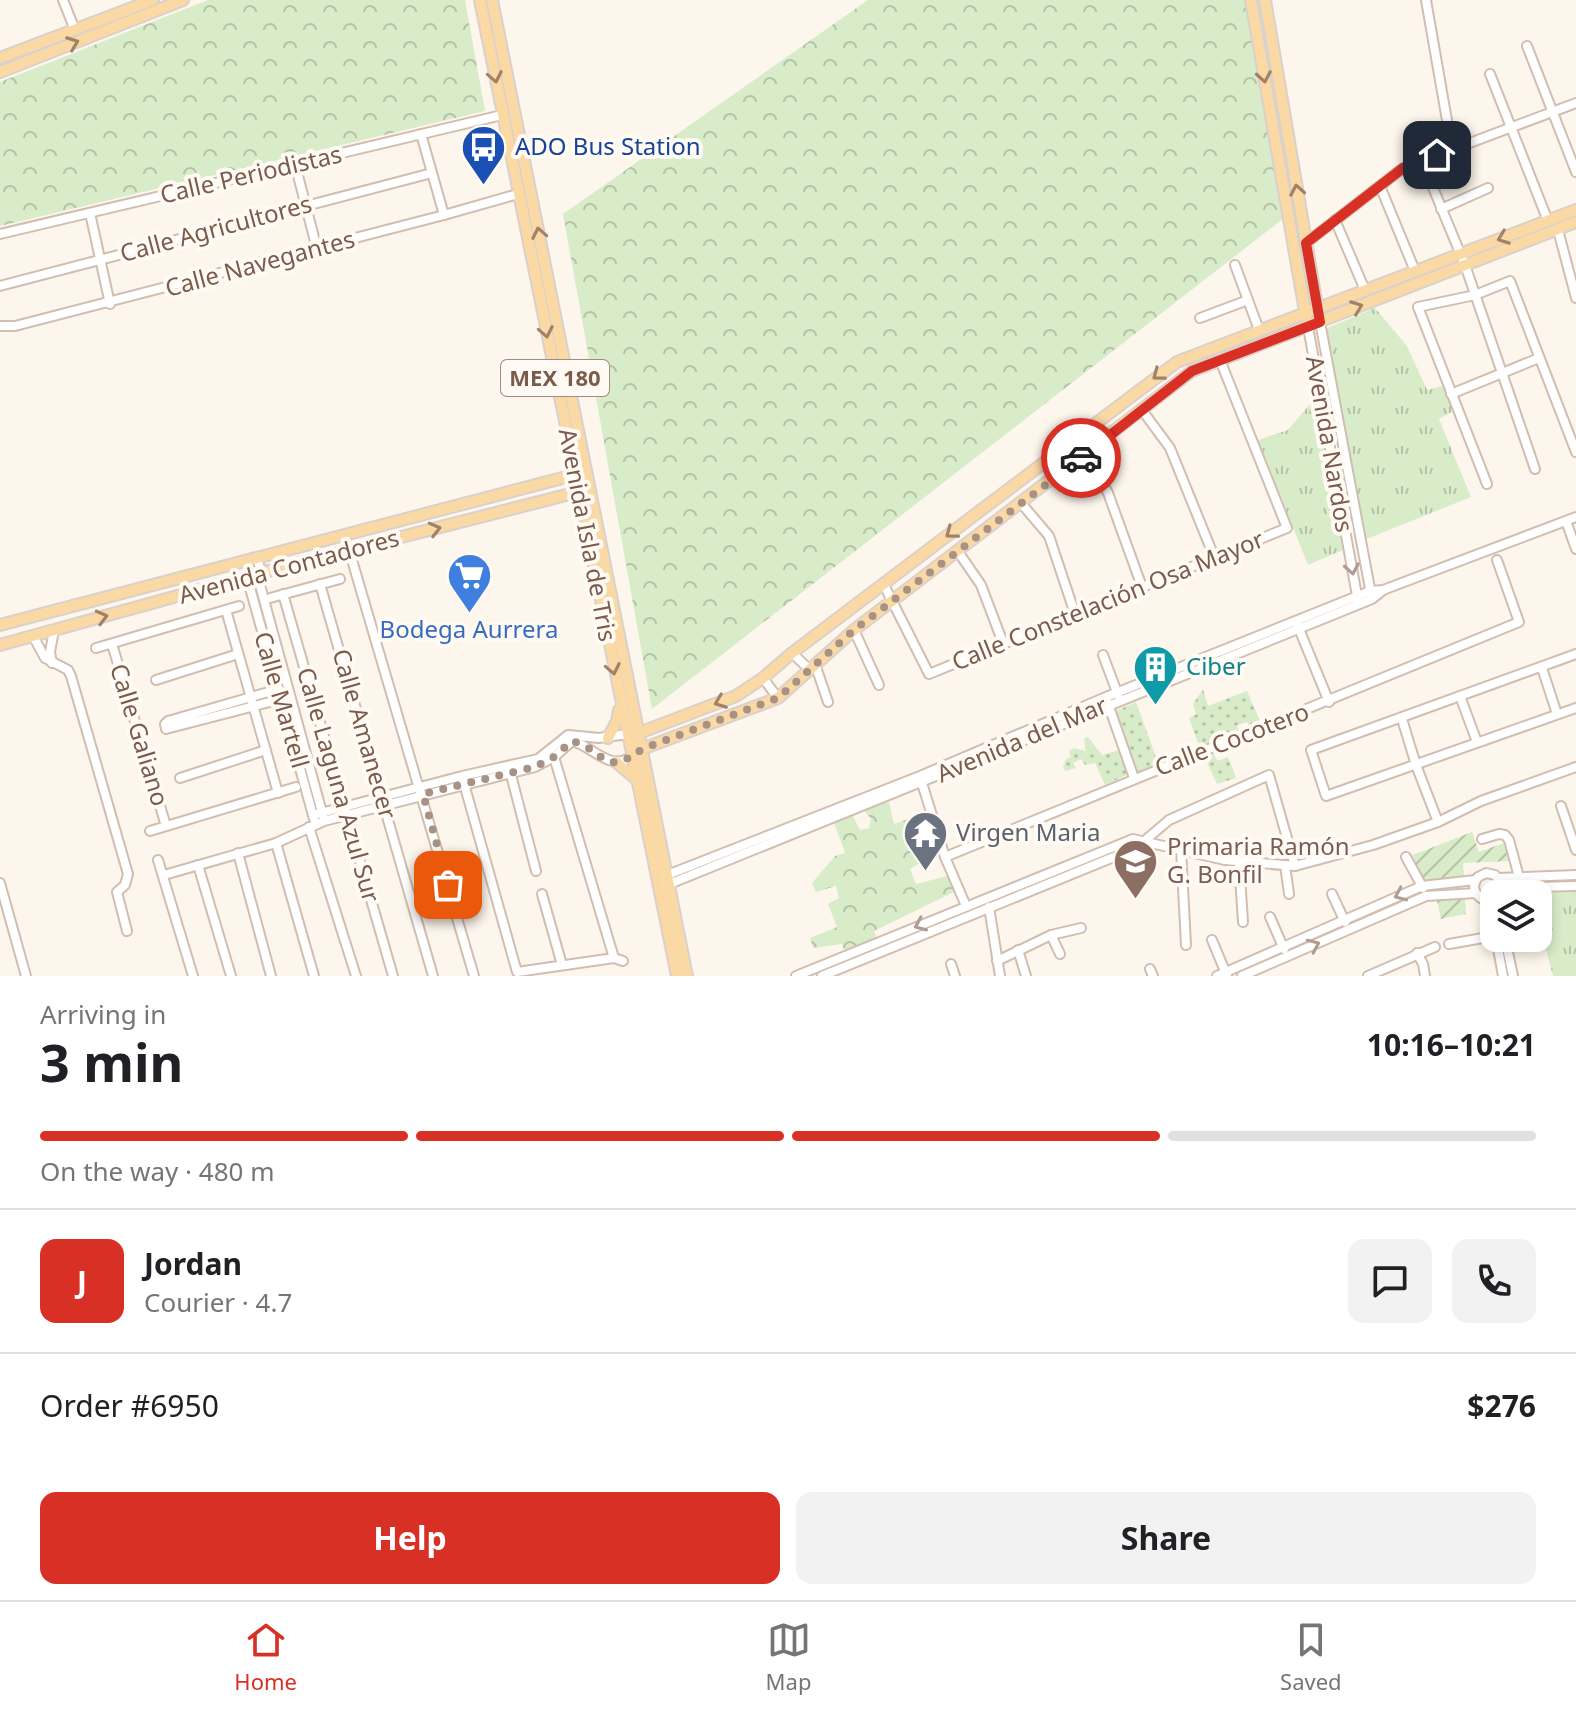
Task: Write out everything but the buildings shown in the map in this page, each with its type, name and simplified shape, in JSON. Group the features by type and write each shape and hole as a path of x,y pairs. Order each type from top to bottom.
{"main road":[{"path":"0,58 153,0"},
{"path":"0,72 182,0"},
{"name":"Avenida Isla de Tris","path":"480,0 620,704 642,749 677,976"},
{"name":"Avenida Isla de Tris","path":"492,0 633,734 632,756 687,976"},
{"name":"Avenida Nardos","path":"1251,0 1308,327"},
{"name":"Avenida Nardos","path":"1265,0 1320,322"},
{"path":"633,734 736,696 763,678 883,583 1177,362 1576,210"},
{"path":"632,756 642,749 778,698 854,630 959,553 1192,371 1576,222"},
{"name":"Avenida Contadores","path":"0,625 574,475"},
{"name":"Avenida Contadores","path":"0,645 578,492"},
{"path":"608,738 617,721 620,704"},
{"path":"616,762 637,780"}],"street":[{"path":"63,0 75,30"},
{"path":"1426,0 1452,149"},
{"path":"1527,46 1576,172"},
{"path":"1490,74 1548,221"},
{"path":"1306,243 1403,168 1576,103"},
{"name":"Calle Periodistas","path":"0,234 502,115"},
{"path":"421,134 444,215"},
{"path":"1422,161 1465,265 1535,469"},
{"path":"295,164 317,249"},
{"name":"Calle Agricultores","path":"0,286 432,173"},
{"path":"1380,186 1415,271"},
{"path":"1441,209 1488,188"},
{"name":"Calle Navegantes","path":"0,326 15,326 110,304 518,194"},
{"path":"90,213 110,304"},
{"path":"1335,220 1365,290"},
{"path":"1558,230 1572,271 1576,298"},
{"path":"1235,265 1259,330"},
{"path":"1487,484 1418,307 1475,295 1510,281 1576,452"},
{"path":"1200,318 1248,300"},
{"name":"Avenida Nardos","path":"1320,322 1371,595"},
{"name":"Avenida Nardos","path":"1308,327 1358,600"},
{"path":"1186,358 1192,371"},
{"path":"1451,394 1539,358"},
{"name":"Calle Constelación Osa Mayor","path":"893,602 929,674 1287,528 1220,360"},
{"path":"1142,410 1170,448 1215,559"},
{"path":"1086,454 1108,493 1142,587"},
{"path":"1021,503 1049,536 1075,614"},
{"name":"Avenida del Mar","path":"921,779 1058,717 1576,517"},
{"path":"1566,521 1576,549"},
{"path":"959,553 981,585 1003,643"},
{"name":"Calle Martell","path":"257,558 260,568 252,576 292,720 356,976"},
{"path":"352,560 422,790 474,976"},
{"name":"Calle Cocotero","path":"945,857 1519,622 1497,560"},
{"path":"270,598 340,579"},
{"path":"883,583 893,602"},
{"name":"Calle Amanecer","path":"320,584 433,976"},
{"name":"Calle Laguna Azul Sur","path":"283,594 393,976"},
{"path":"96,648 239,606"},
{"path":"226,610 278,793"},
{"path":"1297,624 1329,702"},
{"path":"52,663 50,652 54,630"},
{"path":"854,630 879,685"},
{"path":"33,636 45,658 68,670 71,676 128,874 125,885 117,892 127,931"},
{"name":"Calle Galiano","path":"112,644 166,826"},
{"path":"792,653 812,667 828,702"},
{"path":"156,680 238,654"},
{"path":"1576,654 1311,750 1326,796 1576,708"},
{"path":"1103,655 1119,696"},
{"path":"1542,668 1557,714"},
{"name":"Calle Martell","path":"279,673 280,694 292,720"},
{"path":"763,678 778,698"},
{"path":"208,714 280,694"},
{"path":"1460,696 1477,742"},
{"path":"1107,700 1134,778"},
{"name":"Avenida del Mar","path":"663,881 921,779 1107,700"},
{"path":"1054,707 1058,717"},
{"path":"1402,719 1438,822"},
{"path":"510,770 538,759 568,735 608,738 633,734"},
{"path":"164,875 276,843 316,820 346,810 463,780 535,767 554,757 572,741 616,762 626,761 632,756"},
{"path":"180,778 266,750"},
{"path":"463,780 517,972 619,959 554,757"},
{"path":"796,976 966,906 1002,898 1098,859 1133,839 1239,861 1290,865 1373,845 1576,767"},
{"path":"510,770 536,871"},
{"path":"1146,841 1169,820 1269,775 1290,865 1289,894"},
{"path":"921,779 945,857 966,906"},
{"path":"150,831 296,787"},
{"path":"1561,806 1576,850"},
{"path":"1482,839 1505,835 1521,880"},
{"path":"276,843 314,976"},
{"path":"1181,849 1186,945"},
{"path":"238,853 271,976"},
{"path":"1406,857 1426,896"},
{"path":"158,860 193,976"},
{"path":"1239,861 1243,922"},
{"path":"198,865 231,976"},
{"path":"1212,940 1223,975 1422,886 1475,880 1486,873 1498,878 1576,875"},
{"path":"1475,880 1476,893 1480,897"},
{"path":"0,883 26,976"},
{"path":"1552,887 1576,886"},
{"path":"1242,976 1426,896 1476,893"},
{"path":"542,894 562,965"},
{"path":"1332,894 1349,929"},
{"path":"822,976 838,973 989,907 1002,898"},
{"path":"989,907 1000,976"},
{"path":"1270,917 1288,956"},
{"path":"997,961 1051,935 1081,928"},
{"path":"1051,935 1060,954"},
{"path":"1449,944 1480,939"},
{"path":"1368,976 1435,947"},
{"path":"1018,950 1026,976"},
{"path":"1498,952 1503,976"},
{"path":"1508,952 1513,976"},
{"path":"1417,953 1425,976"},
{"path":"951,964 955,976"}],"green space":[{"path":"208,0 465,0 485,111 0,226 0,82"},
{"path":"868,0 1246,0 1284,218 652,709 563,214"},
{"path":"1375,308 1407,346 1427,390 1443,386 1453,411 1439,419 1471,497 1364,540 1325,329"},
{"path":"1317,396 1343,550 1308,565 1258,440 1288,430"},
{"path":"1203,689 1208,706 1247,691 1260,721 1251,729 1247,722 1237,725 1240,735 1200,749 1189,718 1196,714 1193,704"},
{"path":"1136,702 1157,760 1163,766 1134,778 1111,713"},
{"path":"1088,737 1102,755 1119,750 1129,774 1105,785 1095,763 1085,765 1081,759 1073,763 1076,768 1065,771 1063,766 1066,759 1071,757 1069,751 1074,748 1086,751 1084,738"},
{"path":"1212,752 1218,761 1228,757 1236,778 1217,784 1204,756"},
{"path":"889,802 894,824 921,814 937,853 910,869 916,884 951,875 956,891 874,931 877,939 845,954 842,944 813,948 810,938 837,927 828,904 839,898 836,886 816,892 812,883 835,856 845,853 834,823 853,816 860,830 869,828 871,819 864,810"},
{"path":"1472,832 1479,852 1504,843 1509,861 1463,863 1464,878 1423,881 1413,855"},
{"path":"1576,892 1576,976 1553,976 1547,952 1552,952 1552,893"},
{"path":"1465,899 1466,914 1441,919 1437,901"}],"way so far":[{"path":"448,885 423,794 535,767 554,757 572,741 600,757 616,762 626,761 642,749 778,698 854,630 1081,458"}],"place":[{"name":"ADO Bus Station","path":"484,186"},
{"name":"Bodega Aurrera","path":"469,615"},
{"name":"Ciber","path":"1155,706"},
{"name":"Virgen Maria","path":"925,872"},
{"name":"Primaria Ramón G. Bonfil","path":"1136,900"}],"route":[{"path":"1081,458 1192,371 1320,322 1306,243 1403,168 1437,155"}]}
